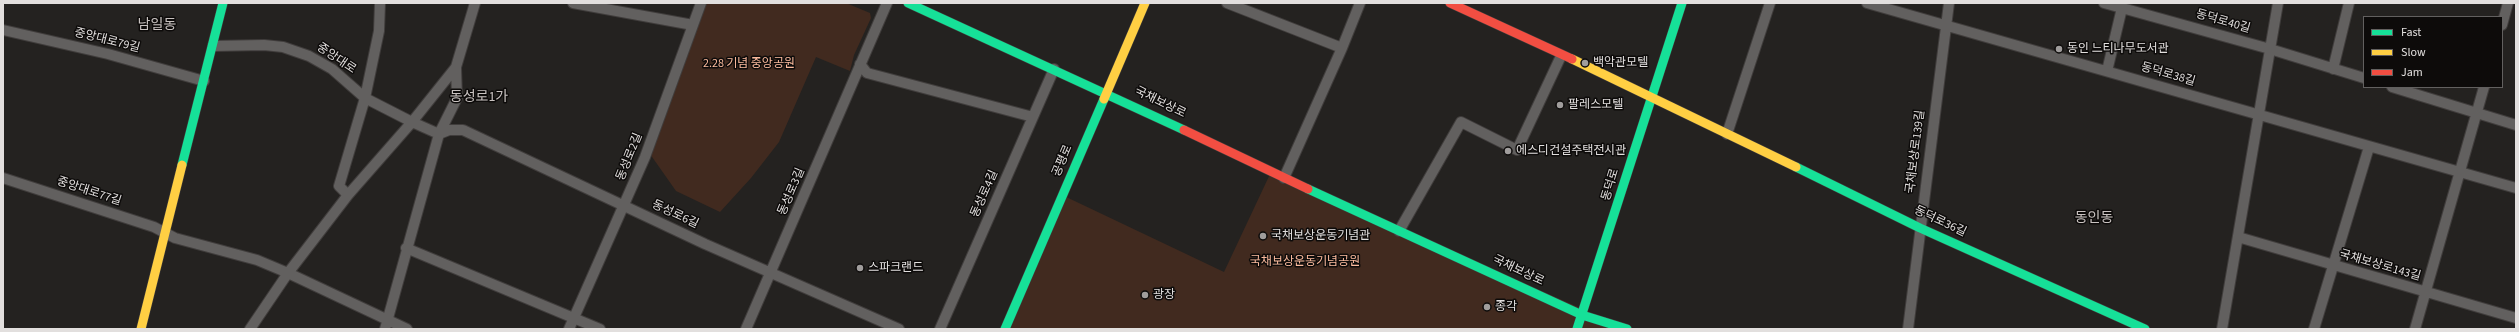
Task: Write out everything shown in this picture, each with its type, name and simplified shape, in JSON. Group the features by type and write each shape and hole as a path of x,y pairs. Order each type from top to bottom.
{"main road":[{"path":"141,329 223,3"},
{"name":"국채보상로","path":"908,3 1106,92 1284,178 1582,315 1627,329"},
{"name":"공평로","path":"1005,329 1145,3"},
{"name":"동덕로36길","path":"1450,3 1651,96 1920,228 2145,329"},
{"name":"동덕로","path":"1577,329 1682,3"}],"street":[{"path":"348,195 339,186 365,98 379,31 380,3"},
{"path":"386,324 439,134 457,98 456,67 475,3"},
{"path":"574,3 693,25"},
{"name":"동성로2길","path":"569,329 624,206 701,3"},
{"name":"동성로3길","path":"746,329 772,272 887,3"},
{"path":"1227,3 1342,48"},
{"path":"1284,178 1342,48 1360,3"},
{"path":"1727,134 1770,3"},
{"name":"동덕로38길","path":"1867,3 1946,24 2369,147 2516,188"},
{"name":"국채보상로139길","path":"1908,329 1949,3"},
{"name":"동덕로40길","path":"2104,3 2270,49 2363,78"},
{"path":"2222,329 2278,3"},
{"path":"2333,69 2349,3"},
{"path":"2503,21 2508,3"},
{"path":"2107,71 2122,8"},
{"name":"중앙대로79길","path":"3,30 108,54 204,81"},
{"name":"중앙대로","path":"212,46 264,45 296,50 321,61 365,98 412,122"},
{"path":"1399,230 1460,122 1517,150 1562,56"},
{"path":"860,64 866,73 1006,108 1033,117"},
{"path":"250,329 288,273 348,195 412,122 456,67"},
{"name":"동성로4길","path":"940,329 1054,69"},
{"path":"2395,88 2516,125"},
{"path":"2415,329 2484,88"},
{"path":"412,122 439,134"},
{"name":"동성로6길","path":"439,134 449,130 463,130 624,206 900,329"},
{"path":"2314,329 2369,147"},
{"name":"중앙대로77길","path":"3,178 154,227 166,233"},
{"path":"166,233 175,238 256,260 288,273 386,324 407,329"},
{"name":"국채보상로143길","path":"2238,237 2333,266 2516,318"},
{"path":"406,248 600,329"}],"green space":[{"name":"2.28 기념 중앙공원","path":"706,3 846,3 870,13 871,18 854,55 850,71 816,57 779,142 751,178 720,212 676,191 650,154"},
{"name":"국채보상운동기념공원","path":"1271,172 1628,329 1005,329 1062,195 1224,272"}],"traffic: fast":[{"path":"182,165 223,3"},
{"path":"908,3 1184,130"},
{"path":"1577,329 1682,3"},
{"path":"1005,329 1104,99"},
{"path":"1796,167 1920,228 2145,329"},
{"path":"1308,189 1582,315 1627,329"}],"traffic: slow":[{"path":"1104,99 1145,3"},
{"path":"1572,59 1796,167"},
{"path":"141,329 182,165"}],"traffic: jam":[{"path":"1450,3 1572,59"},
{"path":"1184,130 1308,189"}],"place":[{"name":"동인 느티나무도서관","path":"2059,49"},
{"name":"백악관모텔","path":"1585,63"},
{"name":"팔레스모텔","path":"1560,105"},
{"name":"에스디건설주택전시관","path":"1508,151"},
{"name":"국채보상운동기념관","path":"1263,236"},
{"name":"스파크랜드","path":"860,268"},
{"name":"광장","path":"1145,295"},
{"name":"종각","path":"1487,307"}],"district":[{"name":"남일동","path":"157,26"},
{"name":"동성로1가","path":"479,98"},
{"name":"동인동","path":"2094,219"}]}
